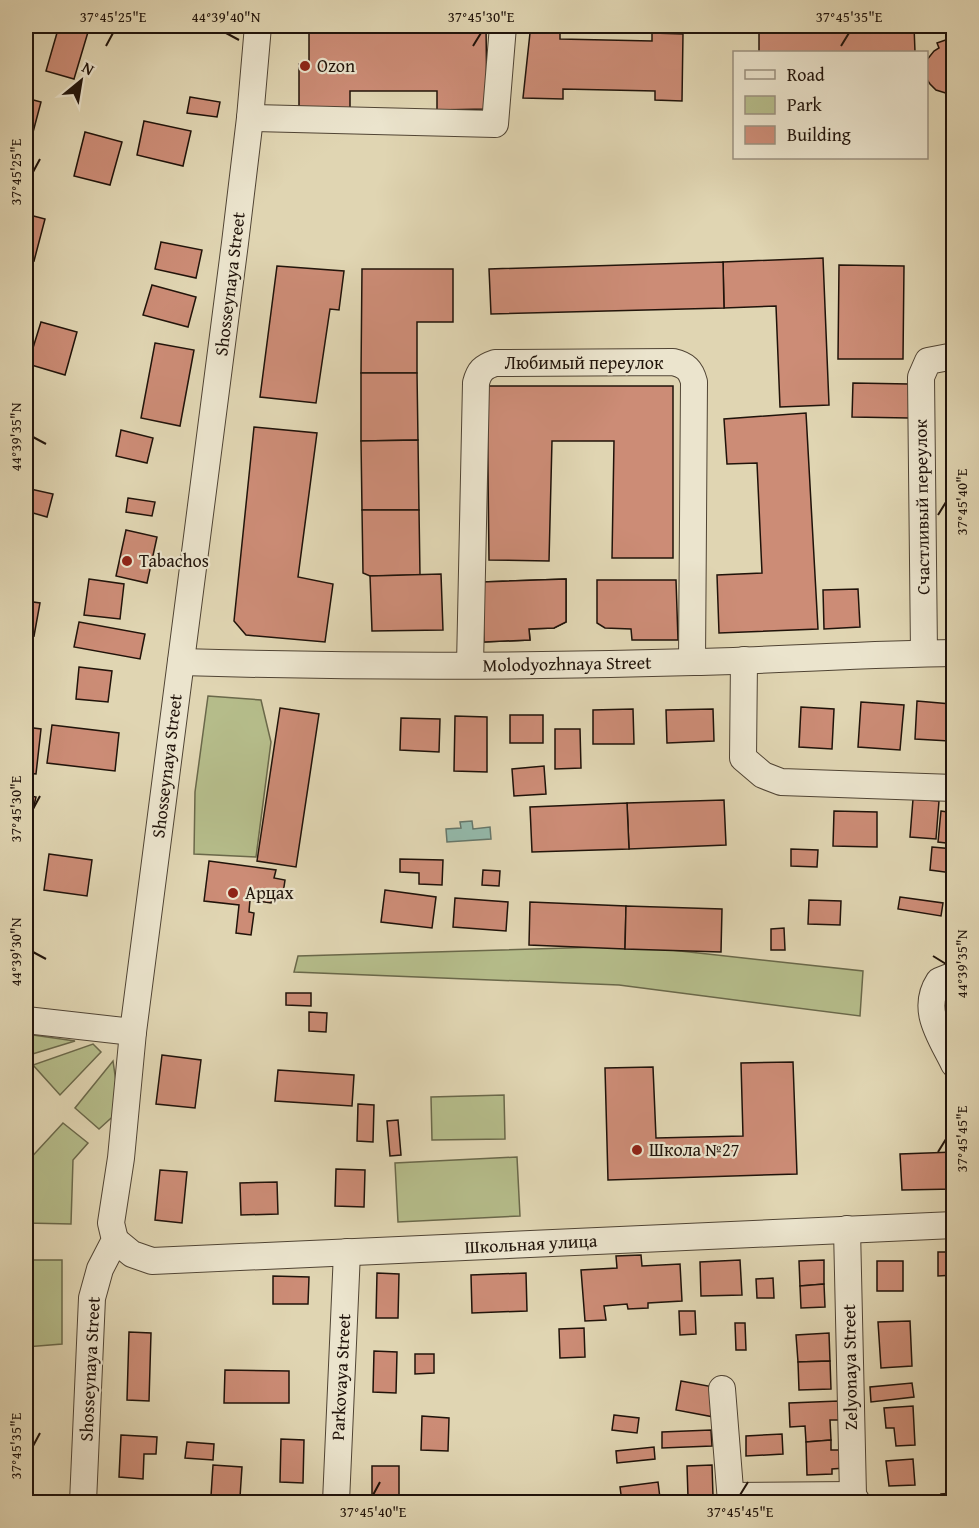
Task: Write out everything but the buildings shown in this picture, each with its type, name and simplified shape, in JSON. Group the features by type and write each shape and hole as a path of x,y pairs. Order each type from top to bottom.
{"street":[{"name":"Shosseynaya Street","path":"84,1503 92,1298 100,1269 115,1240 111,1223 121,1158 133,1032 250,118 258,26"},
{"path":"250,118 495,124 503,26"},
{"name":"Счастливый переулок","path":"924,653 921,377 928,361 954,356"},
{"name":"Любимый переулок","path":"470,665 476,383 478,373 485,366 507,363 673,362 684,365 691,372 694,382 692,662"},
{"name":"Molodyozhnaya Street","path":"181,662 327,666 470,665 692,662 954,653"},
{"path":"744,660 743,758 763,775 781,782 954,788"},
{"path":"946,978 930,1002 931,1016 954,1064"},
{"path":"26,1020 133,1032"},
{"name":"Школьная улица","path":"115,1240 132,1254 152,1261 954,1225"},
{"name":"Zelyonaya Street","path":"847,1229 855,1499"},
{"name":"Parkovaya Street","path":"336,1503 346,1252"},
{"path":"722,1389 731,1499 855,1499"}],"green space":[{"path":"208,696 261,700 271,742 256,857 194,854 195,792"},
{"path":"635,946 863,971 860,1016 619,985 294,972 298,956"},
{"path":"26,1034 75,1041 26,1056"},
{"path":"93,1044 101,1052 60,1095 33,1065"},
{"path":"113,1061 120,1110 99,1129 75,1108"},
{"path":"504,1095 505,1139 432,1140 431,1097"},
{"path":"63,1123 88,1143 73,1160 71,1224 26,1223 26,1163"},
{"path":"517,1157 520,1216 398,1222 395,1163"},
{"path":"26,1260 62,1260 62,1344 26,1347"}],"shaded area":[{"path":"472,821 473,829 490,827 491,839 447,842 446,829 461,828 460,822"}],"place":[{"name":"Ozon","path":"305,66"},
{"name":"Tabachos","path":"127,561"},
{"name":"Арцах","path":"233,893"},
{"name":"Школа №27","path":"637,1150"}]}
